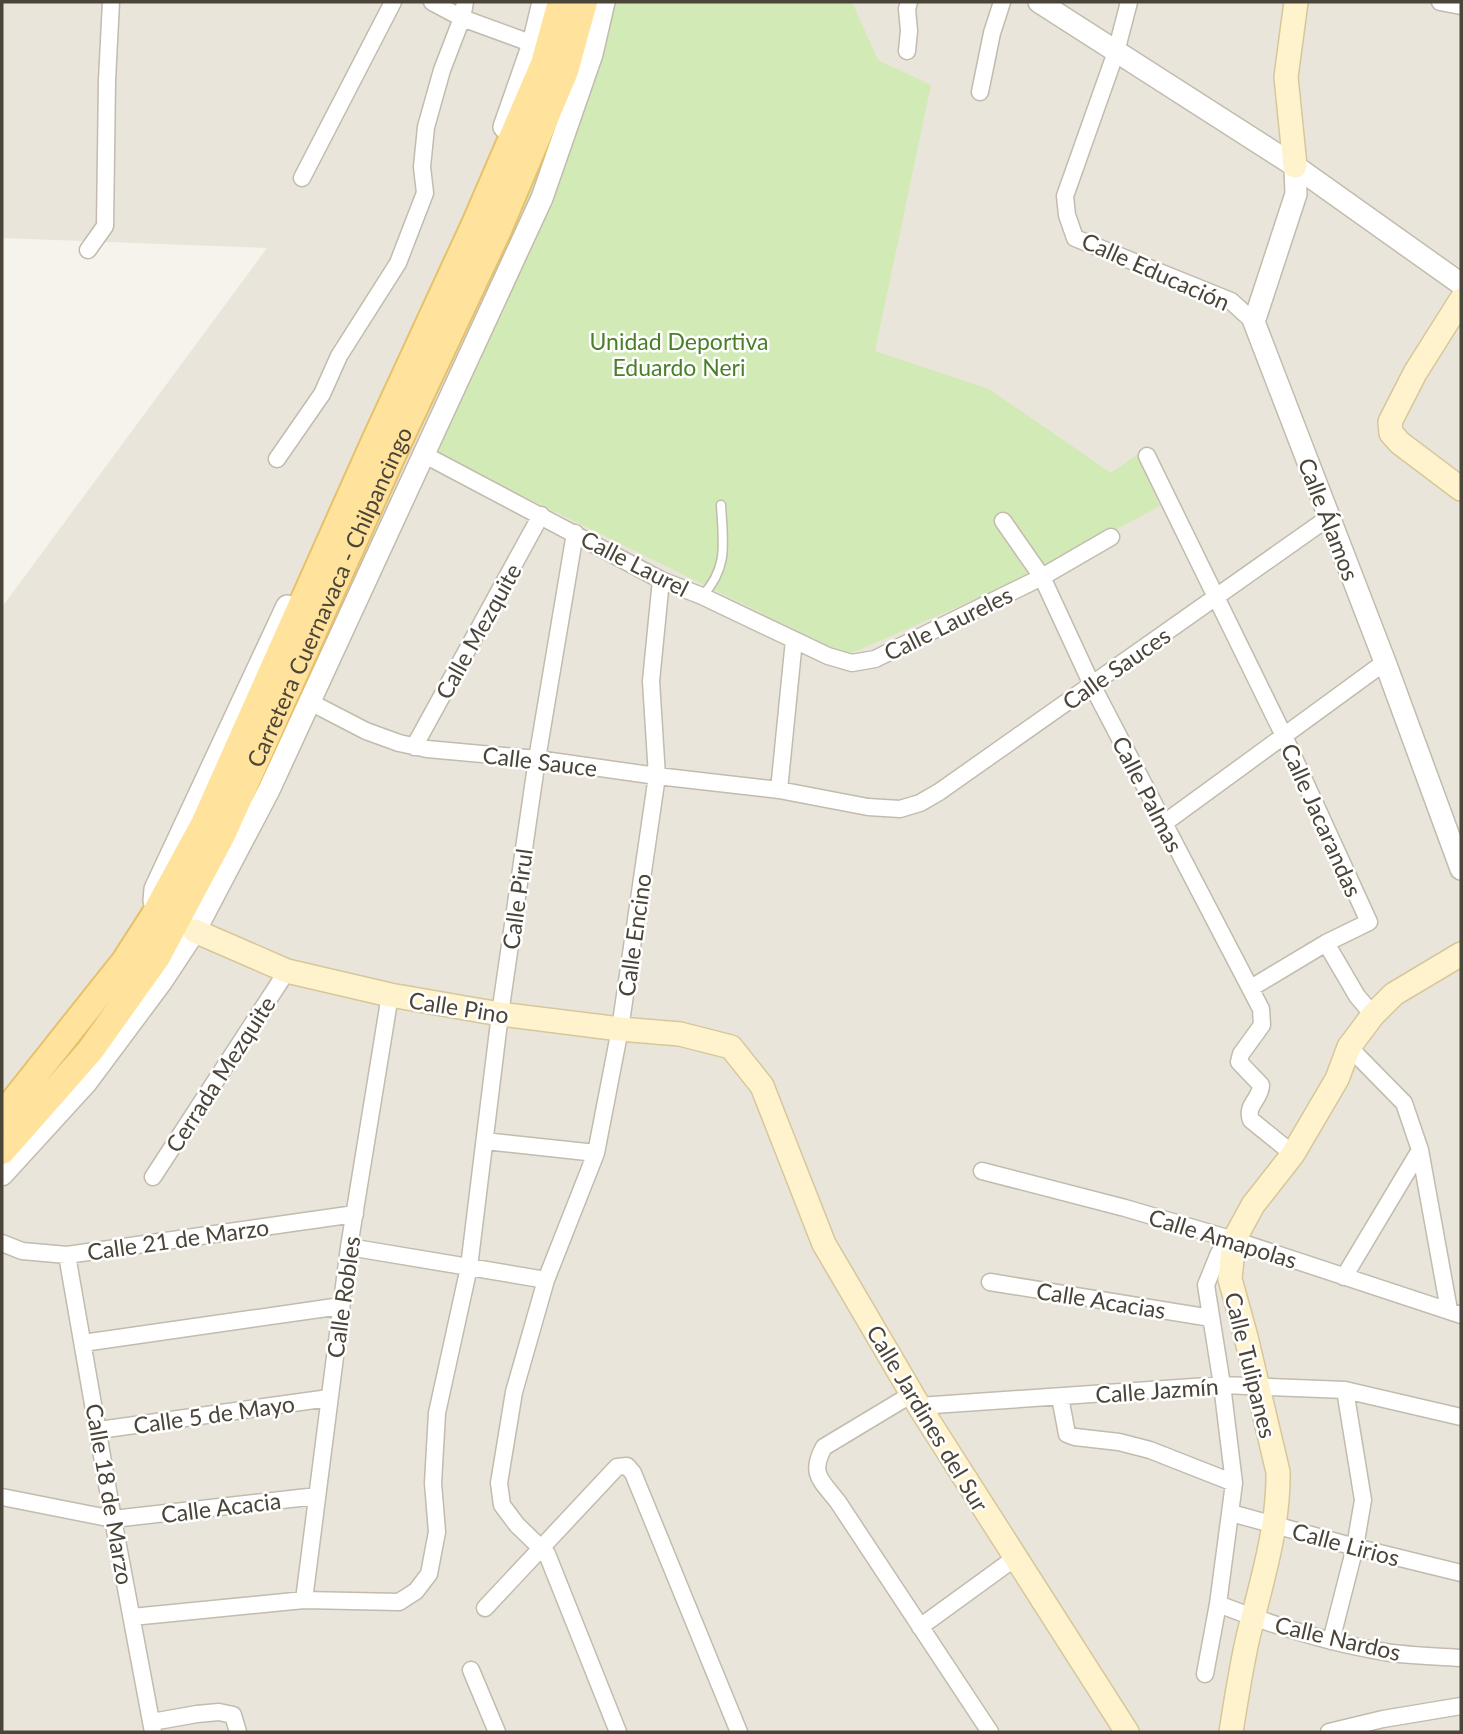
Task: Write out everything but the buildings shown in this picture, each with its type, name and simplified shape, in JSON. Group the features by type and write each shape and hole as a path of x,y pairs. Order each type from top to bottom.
{"main road":[{"name":"Carretera Cuernavaca - Chilpancingo","path":"2,1116 125,961 154,916 204,824 373,443 476,222 544,64 561,2"},
{"name":"Carretera Cuernavaca - Chilpancingo","path":"2,1152 90,1051 157,957 222,835 395,449 498,230 565,71 584,2"},
{"path":"1295,166 1286,77 1296,2"},
{"path":"1456,479 1400,443 1391,433 1390,422 1415,373 1461,300"},
{"name":"Calle Pino","path":"195,931 287,971 390,995 500,1014 680,1034 730,1046"},
{"name":"Calle Tulipanes","path":"1231,1732 1278,1488 1278,1472 1230,1279 1234,1240 1253,1205 1293,1154 1337,1079 1349,1046 1373,1015 1394,994 1461,954"},
{"name":"Calle Jardines del Sur","path":"730,1046 762,1086 824,1244 916,1400 1127,1732"}],"street":[{"path":"88,250 105,226 111,2"},
{"path":"302,178 393,2"},
{"path":"432,2 464,10 533,44"},
{"path":"154,916 155,889 232,728 510,113 533,44 542,2"},
{"path":"2,1175 86,1083 195,931 269,790 542,198 593,54 604,2"},
{"path":"907,51 909,2"},
{"path":"980,92 992,33 1002,2"},
{"path":"1039,2 1295,166 1461,284"},
{"path":"1116,51 1129,2"},
{"path":"1440,2 1461,6"},
{"path":"277,459 322,394 339,356 398,263 425,193 422,167 426,127 442,70 464,10"},
{"name":"Calle Educación","path":"1116,51 1065,196 1066,215 1075,238 1231,301 1254,322"},
{"path":"1254,322 1296,194 1295,166"},
{"name":"Calle Álamos","path":"1254,322 1385,662 1461,869"},
{"name":"Calle Laurel","path":"422,454 661,580 828,656 852,663"},
{"name":"Calle Jacarandas","path":"1147,456 1284,736 1369,922 1326,943"},
{"name":"Calle Mezquite","path":"414,747 541,515"},
{"name":"Calle Sauces","path":"900,809 920,803 939,792 1328,517"},
{"name":"Calle Palmas","path":"1003,521 1042,577 1092,685 1261,1009 1262,1025 1241,1054 1239,1062 1261,1085 1261,1091 1250,1108 1249,1115 1251,1120 1293,1154"},
{"name":"Calle Pirul","path":"132,1616 303,1600 398,1602 416,1591 429,1574 437,1532 433,1483 437,1413 469,1267 500,1014 537,759 575,533"},
{"name":"Calle Laureles","path":"852,663 875,659 1042,577 1111,537"},
{"name":"Calle Encino","path":"543,1551 517,1525 502,1505 499,1483 514,1392 546,1280 596,1153 620,1029 657,776 651,681 661,580"},
{"path":"779,790 794,640"},
{"path":"1164,824 1385,662"},
{"name":"Calle Sauce","path":"310,702 366,732 414,747 537,759 779,790 868,807 900,809"},
{"path":"1251,988 1326,943 1357,996 1373,1015"},
{"name":"Cerrada Mezquite","path":"153,1177 287,971"},
{"name":"Calle Robles","path":"303,1600 349,1247 390,995"},
{"path":"1349,1046 1404,1103 1420,1150 1455,1313"},
{"path":"485,1141 596,1153"},
{"path":"1344,1277 1420,1150"},
{"name":"Calle Amapolas","path":"982,1171 1234,1240 1455,1313"},
{"name":"Calle 21 de Marzo","path":"2,1243 22,1251 67,1255 355,1214"},
{"path":"1205,1674 1218,1604 1234,1483 1206,1285 1219,1253 1234,1240"},
{"path":"349,1247 546,1280"},
{"name":"Calle 18 de Marzo","path":"67,1255 153,1727"},
{"name":"Calle Acacias","path":"990,1282 1212,1318"},
{"path":"83,1343 341,1306"},
{"name":"Calle Jazmín","path":"916,1400 1060,1397 1222,1385 1302,1387 1345,1390 1461,1417"},
{"path":"1331,1641 1355,1547 1363,1500 1345,1390"},
{"path":"1060,1397 1067,1434 1150,1450 1197,1471 1234,1483"},
{"name":"Calle 5 de Mayo","path":"99,1430 330,1398"},
{"path":"916,1400 824,1447 816,1460 816,1473 990,1732"},
{"path":"485,1608 543,1551 617,1467 627,1466 633,1473 692,1613 738,1732"},
{"name":"Calle Acacia","path":"2,1497 113,1519 317,1496"},
{"name":"Calle Lirios","path":"1231,1513 1461,1573"},
{"path":"543,1551 618,1732"},
{"path":"920,1627 1015,1558"},
{"name":"Calle Nardos","path":"1218,1604 1253,1618 1331,1641 1387,1652 1461,1658"},
{"path":"471,1670 496,1732"},
{"path":"1329,1732 1383,1719 1461,1706"},
{"path":"153,1727 219,1712 233,1715 239,1732"}],"lane":[{"path":"702,597 714,584 723,558 721,505"}],"shaded area":[{"path":"2,2 1461,2 1461,1732 2,1732 2,607 267,248 2,238"}],"green space":[{"name":"Unidad Deportiva Eduardo Neri","path":"602,2 852,2 878,60 931,85 875,351 989,389 1111,473 1138,454 1160,506 1029,576 847,655 431,451"}]}
